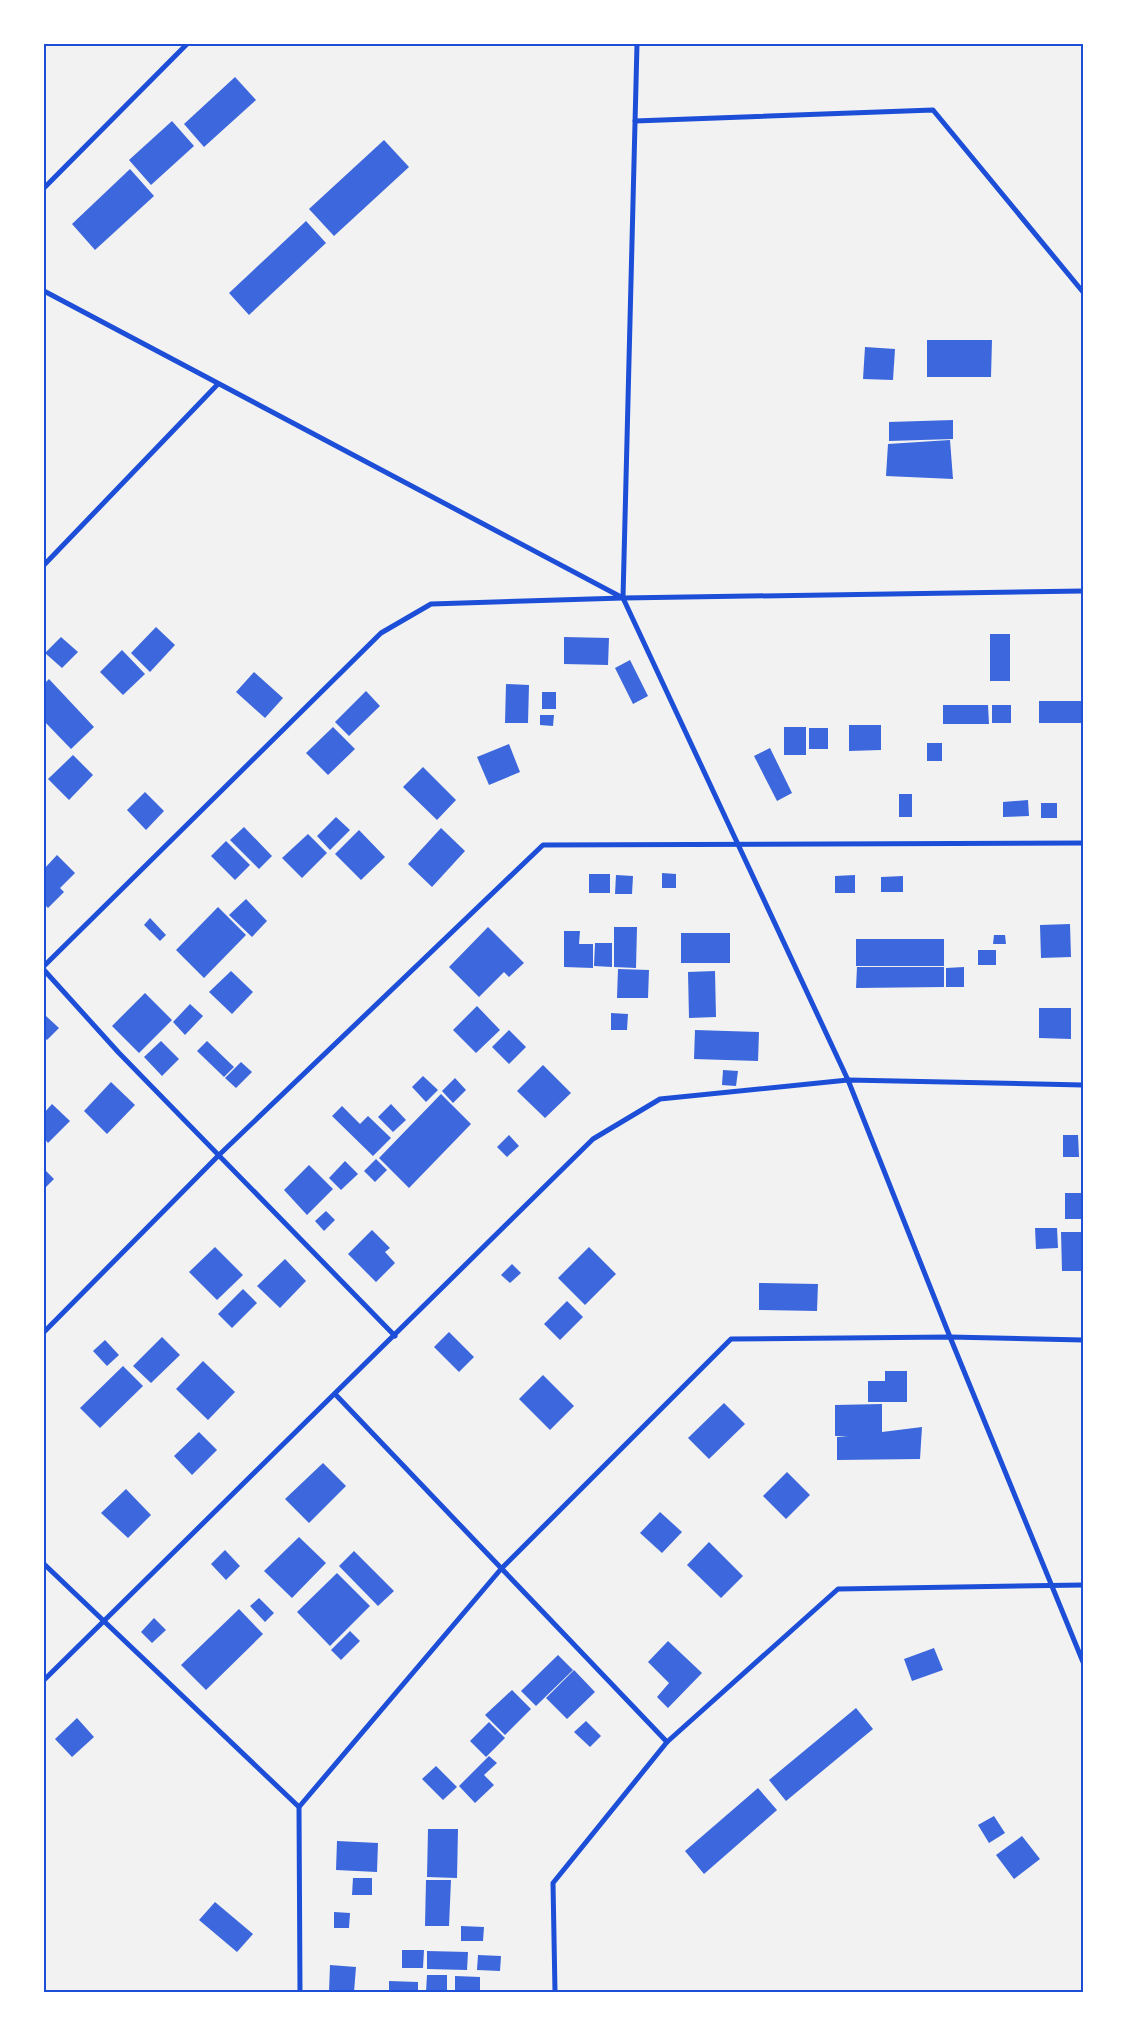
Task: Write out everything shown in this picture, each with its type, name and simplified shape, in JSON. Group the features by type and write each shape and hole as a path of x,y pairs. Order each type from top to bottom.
{"street":[{"path":"44,188 187,44"},
{"path":"637,44 623,598 848,1080 950,1337 1083,1662"},
{"path":"635,121 933,110 1083,292"},
{"path":"44,292 623,598"},
{"path":"44,565 218,385"},
{"path":"44,966 382,633 431,604 623,598 1083,591"},
{"path":"44,1332 219,1155 542,845 1083,843"},
{"path":"44,970 119,1053 395,1336"},
{"path":"44,1680 593,1139 660,1099 848,1080 1083,1085"},
{"path":"300,1992 298,1807 501,1569 731,1339 950,1337 1083,1340"},
{"path":"335,1394 667,1742"},
{"path":"44,1564 298,1807"},
{"path":"555,1992 553,1883 667,1742 838,1589 1051,1584 1083,1585"}],"building":[{"path":"235,77 256,100 204,147 184,124"},
{"path":"172,121 194,146 151,185 129,160"},
{"path":"384,140 409,167 334,236 309,209"},
{"path":"130,169 154,196 95,250 72,224"},
{"path":"306,221 326,243 249,315 229,293"},
{"path":"927,340 992,340 991,377 927,377"},
{"path":"865,347 895,349 893,380 863,379"},
{"path":"953,420 953,439 889,441 889,422"},
{"path":"950,440 953,479 886,476 888,444"},
{"path":"156,627 175,645 150,672 131,653"},
{"path":"990,634 1010,634 1010,681 990,681"},
{"path":"61,637 78,652 62,668 45,653"},
{"path":"564,637 609,638 608,665 564,664"},
{"path":"122,650 145,674 123,695 100,672"},
{"path":"630,660 648,696 633,704 615,668"},
{"path":"254,672 283,698 265,718 236,692"},
{"path":"49,679 94,727 71,749 44,721 44,684"},
{"path":"506,684 529,685 528,723 505,723"},
{"path":"366,691 380,706 349,736 335,722"},
{"path":"542,692 556,692 556,709 542,709"},
{"path":"1039,701 1083,701 1083,723 1039,723"},
{"path":"943,705 988,705 989,724 943,724"},
{"path":"992,705 1011,705 1011,723 992,723"},
{"path":"540,715 554,715 553,726 540,725"},
{"path":"849,725 881,725 881,750 849,751"},
{"path":"333,727 355,749 328,775 306,753"},
{"path":"784,727 806,727 806,755 784,755"},
{"path":"809,728 828,728 828,749 809,749"},
{"path":"927,743 942,743 942,761 927,761"},
{"path":"509,744 520,772 489,785 477,757"},
{"path":"770,748 792,793 777,801 754,756"},
{"path":"73,755 93,775 69,800 48,779"},
{"path":"423,767 456,800 437,820 403,787"},
{"path":"145,792 164,811 146,830 127,810"},
{"path":"899,794 912,794 912,817 899,817"},
{"path":"1028,800 1029,816 1003,817 1003,802"},
{"path":"1041,803 1057,803 1057,818 1041,818"},
{"path":"336,817 350,830 330,850 317,836"},
{"path":"244,827 272,856 259,869 230,840"},
{"path":"441,828 465,851 432,887 408,864"},
{"path":"359,830 385,857 361,880 335,854"},
{"path":"308,834 327,853 302,878 282,858"},
{"path":"226,841 250,865 235,880 211,856"},
{"path":"57,855 75,873 60,888 64,892 48,908 44,904 44,869"},
{"path":"662,873 676,874 676,888 662,888"},
{"path":"589,874 610,874 610,893 589,893"},
{"path":"616,875 633,876 632,894 615,894"},
{"path":"855,875 855,893 835,893 835,876"},
{"path":"903,876 903,892 881,892 881,877"},
{"path":"246,899 267,921 252,937 229,915"},
{"path":"218,907 246,935 204,978 176,950"},
{"path":"150,918 166,935 160,941 144,925"},
{"path":"1070,924 1071,957 1041,958 1040,925"},
{"path":"488,927 524,963 509,977 504,972 479,997 449,967"},
{"path":"614,927 637,927 636,968 614,967"},
{"path":"564,931 580,931 579,944 593,944 593,968 564,967"},
{"path":"681,933 730,933 730,963 681,963"},
{"path":"994,935 1005,935 1006,944 993,944"},
{"path":"856,939 944,939 944,966 856,966"},
{"path":"595,943 612,943 612,967 594,966"},
{"path":"978,950 996,950 996,965 978,965"},
{"path":"857,967 944,967 944,987 856,988"},
{"path":"964,967 964,987 946,987 946,968"},
{"path":"618,969 649,970 648,998 617,998"},
{"path":"231,971 253,992 232,1014 209,992"},
{"path":"715,971 716,1017 689,1018 688,972"},
{"path":"145,993 172,1020 139,1053 112,1026"},
{"path":"190,1004 203,1016 185,1035 173,1022"},
{"path":"477,1006 500,1030 476,1053 453,1030"},
{"path":"1039,1008 1071,1008 1071,1039 1039,1038"},
{"path":"611,1013 628,1014 627,1030 611,1030"},
{"path":"46,1016 59,1028 47,1040 44,1037 44,1018"},
{"path":"509,1030 526,1047 509,1064 492,1047"},
{"path":"695,1030 759,1032 758,1061 694,1059"},
{"path":"161,1041 179,1059 162,1076 144,1057"},
{"path":"207,1041 234,1067 224,1077 197,1051"},
{"path":"241,1062 252,1072 236,1088 225,1078"},
{"path":"543,1065 571,1093 545,1118 517,1091"},
{"path":"723,1070 738,1071 736,1086 722,1085"},
{"path":"423,1076 438,1090 426,1102 412,1087"},
{"path":"455,1078 466,1090 453,1103 442,1091"},
{"path":"111,1082 135,1105 107,1134 84,1111"},
{"path":"441,1094 471,1124 409,1188 379,1158"},
{"path":"52,1104 70,1121 48,1143 44,1138 44,1113"},
{"path":"391,1104 406,1120 393,1132 378,1117"},
{"path":"342,1106 360,1124 368,1116 391,1138 373,1156 332,1116"},
{"path":"509,1135 519,1146 507,1157 497,1147"},
{"path":"1063,1135 1078,1135 1079,1157 1063,1157"},
{"path":"376,1159 387,1170 375,1182 364,1171"},
{"path":"345,1161 358,1174 341,1190 329,1178"},
{"path":"309,1165 333,1189 307,1215 284,1190"},
{"path":"44,1169 54,1179 44,1189"},
{"path":"1065,1193 1083,1193 1083,1219 1065,1219"},
{"path":"326,1211 335,1220 324,1231 315,1221"},
{"path":"1035,1228 1057,1228 1058,1248 1036,1249"},
{"path":"372,1230 390,1248 385,1252 395,1263 376,1282 348,1254"},
{"path":"1061,1232 1083,1232 1083,1271 1062,1271"},
{"path":"215,1247 243,1275 217,1300 189,1272"},
{"path":"589,1247 616,1274 585,1305 558,1278"},
{"path":"285,1259 306,1281 280,1308 257,1286"},
{"path":"512,1264 521,1273 510,1283 501,1275"},
{"path":"759,1283 818,1284 817,1311 759,1310"},
{"path":"243,1289 257,1303 232,1328 218,1314"},
{"path":"567,1301 583,1317 560,1340 544,1324"},
{"path":"449,1332 474,1357 459,1372 434,1347"},
{"path":"162,1337 180,1355 151,1383 133,1366"},
{"path":"105,1340 119,1355 107,1366 93,1351"},
{"path":"203,1361 235,1392 208,1420 176,1389"},
{"path":"123,1366 143,1386 100,1428 80,1408"},
{"path":"885,1371 907,1371 907,1402 868,1402 868,1381 885,1381"},
{"path":"543,1375 574,1406 550,1430 519,1399"},
{"path":"724,1403 745,1424 709,1459 688,1438"},
{"path":"882,1404 882,1432 922,1427 920,1459 837,1460 837,1437 848,1436 835,1436 835,1405"},
{"path":"199,1432 217,1450 192,1475 174,1456"},
{"path":"323,1463 346,1486 309,1523 285,1499"},
{"path":"787,1472 810,1495 786,1519 763,1496"},
{"path":"126,1489 151,1515 128,1538 101,1513"},
{"path":"660,1512 682,1532 662,1553 640,1533"},
{"path":"299,1537 326,1563 292,1598 264,1571"},
{"path":"709,1542 743,1576 721,1598 687,1565"},
{"path":"225,1550 240,1566 226,1580 211,1564"},
{"path":"354,1551 394,1591 378,1606 339,1566"},
{"path":"337,1573 370,1606 330,1646 297,1612"},
{"path":"259,1598 274,1613 265,1622 250,1606"},
{"path":"239,1609 263,1634 206,1690 181,1665"},
{"path":"154,1618 166,1630 152,1643 141,1632"},
{"path":"350,1631 360,1641 341,1660 331,1650"},
{"path":"668,1641 702,1673 668,1708 657,1697 669,1683 648,1662"},
{"path":"934,1648 943,1670 912,1681 904,1659"},
{"path":"558,1655 573,1670 536,1706 521,1691"},
{"path":"574,1670 595,1692 567,1719 546,1698"},
{"path":"512,1690 531,1709 505,1735 485,1715"},
{"path":"856,1708 873,1729 786,1801 769,1780"},
{"path":"77,1718 94,1737 72,1757 55,1739"},
{"path":"586,1721 601,1736 590,1747 574,1732"},
{"path":"489,1722 505,1738 486,1757 470,1741"},
{"path":"489,1756 497,1763 484,1775 494,1785 475,1803 459,1786"},
{"path":"436,1766 457,1787 443,1800 422,1779"},
{"path":"758,1788 777,1810 704,1874 685,1851"},
{"path":"994,1816 1005,1833 989,1843 978,1825"},
{"path":"428,1829 458,1829 457,1878 427,1877"},
{"path":"1022,1836 1040,1859 1014,1879 996,1855"},
{"path":"337,1841 378,1843 377,1872 336,1870"},
{"path":"353,1878 372,1878 372,1895 352,1895"},
{"path":"426,1880 451,1880 449,1926 425,1926"},
{"path":"215,1902 253,1934 237,1952 199,1920"},
{"path":"334,1912 350,1913 349,1928 334,1928"},
{"path":"461,1926 484,1927 483,1941 461,1941"},
{"path":"402,1950 424,1950 423,1968 402,1968"},
{"path":"427,1951 468,1952 467,1970 427,1969"},
{"path":"478,1955 501,1956 500,1971 477,1970"},
{"path":"330,1965 356,1967 354,1992 329,1992"},
{"path":"427,1975 447,1975 447,1992 426,1992"},
{"path":"455,1976 480,1977 480,1992 455,1991"},
{"path":"389,1981 418,1982 418,1992 389,1992"}]}
